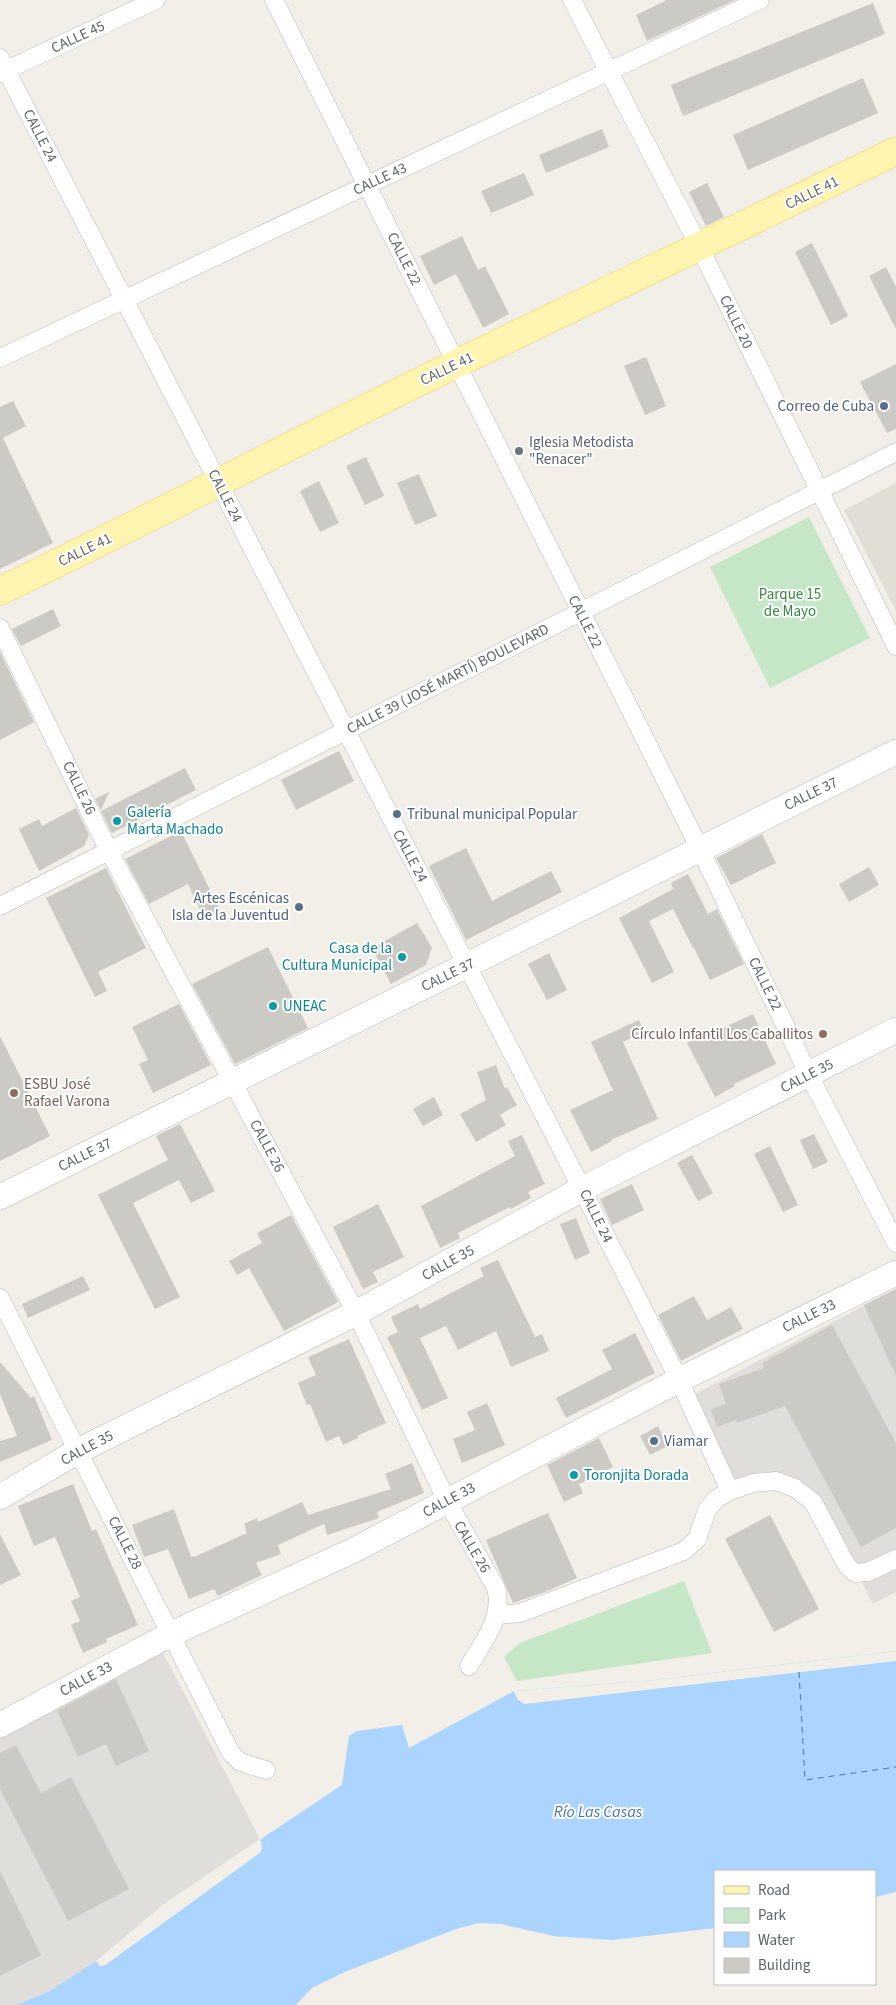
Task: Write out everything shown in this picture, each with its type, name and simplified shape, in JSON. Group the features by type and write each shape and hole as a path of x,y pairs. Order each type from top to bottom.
{"main road":[{"name":"CALLE 41","path":"0,591 456,364 700,248 896,151"}],"street":[{"name":"CALLE 45","path":"2,67 156,0"},
{"name":"CALLE 22","path":"274,0 700,849 809,1075 896,1243"},
{"name":"CALLE 20","path":"572,0 700,248 896,646"},
{"name":"CALLE 43","path":"0,358 760,0"},
{"name":"CALLE 24","path":"2,67 219,483 582,1189 679,1380 730,1491"},
{"name":"CALLE 39 (JOSÉ MARTÍ) BOULEVARD","path":"0,906 896,452"},
{"name":"CALLE 26","path":"0,628 110,851 356,1313 447,1502 496,1588 499,1598 497,1615 469,1666"},
{"name":"CALLE 37","path":"0,1197 896,752"},
{"name":"CALLE 35","path":"0,1497 78,1452 356,1313 582,1189 896,1030"},
{"name":"CALLE 33","path":"0,1725 171,1634 352,1551 679,1380 896,1273"},
{"name":"CALLE 28","path":"0,1298 231,1753 240,1762 266,1770"},
{"path":"497,1615 520,1613 684,1551 697,1539 707,1510 716,1499 730,1491 753,1483 776,1481 795,1488 813,1502 847,1566 855,1573 868,1572 896,1559"}],"shaded area":[{"path":"896,483 896,611 844,510"},
{"path":"896,1289 896,1592 873,1604 820,1501 802,1485 774,1472 756,1473 735,1479 693,1395"},
{"path":"159,1645 260,1839 165,1903 96,1961 50,1991 16,2005 0,2005 0,1737"}],"green space":[{"name":"Parque 15 de Mayo","path":"809,517 870,638 770,688 710,567"},
{"path":"684,1581 712,1653 517,1681 504,1657 520,1643"}],"water":[{"name":"Río Las Casas","path":"896,1651 896,1892 876,1897 876,1870 714,1870 714,1928 612,1940 553,1936 502,1924 478,1923 456,1929 347,1971 312,1988 296,2005 16,2005 50,1991 96,1961 165,1903 342,1785 349,1736 357,1731 402,1725 409,1748 514,1691 654,1680"}],"pier":[{"path":"896,1651 896,1661 525,1704 518,1700 514,1691 654,1680"},
{"path":"260,1839 261,1852 104,1966 100,1966 96,1961 165,1903"}],"building":[{"path":"667,0 735,0 647,41 636,15"},
{"path":"873,3 885,34 683,116 671,85"},
{"path":"863,78 878,113 748,170 733,135"},
{"path":"602,129 609,147 546,173 539,155"},
{"path":"524,173 534,195 491,213 481,191"},
{"path":"707,183 724,217 706,226 689,192"},
{"path":"462,236 478,270 485,266 509,314 483,328 456,274 434,285 420,256"},
{"path":"812,243 848,316 831,325 795,252"},
{"path":"886,267 896,287 896,329 869,276"},
{"path":"646,357 666,406 645,415 624,366"},
{"name":"Correo de Cuba","path":"896,364 896,429 887,433 860,382"},
{"path":"13,401 26,426 3,438 53,543 0,569 0,407"},
{"path":"366,457 384,496 365,505 346,466"},
{"path":"419,474 437,516 415,525 397,483"},
{"path":"319,481 339,523 320,532 300,491"},
{"path":"53,609 61,626 21,646 12,629"},
{"path":"0,652 34,722 0,740"},
{"path":"339,751 354,781 296,810 281,780"},
{"path":"185,768 196,790 112,833 101,811"},
{"path":"109,792 101,810 95,799"},
{"path":"76,808 89,835 84,846 39,871 19,829 39,819 42,826"},
{"path":"181,831 220,910 204,918 188,884 149,904 125,859"},
{"path":"762,834 776,863 731,885 716,858"},
{"path":"466,848 492,901 551,871 562,892 466,940 429,866"},
{"path":"869,867 879,885 849,902 839,884"},
{"path":"106,868 146,948 98,972 107,991 95,997 46,898"},
{"path":"688,874 708,914 717,909 744,964 710,980 673,909 649,921 674,972 652,983 619,918 673,889 671,883"},
{"name":"Casa de la Cultura Municipal","path":"417,923 432,948 426,965 391,984 372,948"},
{"name":"UNEAC","path":"268,947 308,1028 235,1064 192,984"},
{"path":"549,953 567,990 547,1000 528,964"},
{"path":"179,1004 211,1065 153,1093 139,1064 148,1060 132,1027"},
{"path":"753,1014 776,1064 734,1084 735,1086 715,1097 687,1043 707,1032 708,1035"},
{"path":"639,1020 644,1032 623,1042 658,1119 611,1140 591,1152 570,1110 613,1090 591,1042"},
{"name":"ESBU José Rafael Varona","path":"0,1036 50,1136 0,1161"},
{"path":"496,1065 505,1089 507,1087 517,1105 500,1115 506,1125 476,1142 460,1114 486,1100 477,1072"},
{"path":"434,1097 443,1115 423,1126 413,1109"},
{"path":"180,1124 215,1191 191,1203 179,1180 133,1203 180,1297 155,1309 98,1195 168,1160 156,1136"},
{"path":"814,1134 828,1162 813,1169 800,1140"},
{"path":"522,1135 545,1184 528,1192 531,1198 458,1233 460,1238 440,1248 421,1206 515,1156 508,1141"},
{"path":"770,1146 798,1205 783,1212 754,1154"},
{"path":"692,1155 713,1193 698,1201 677,1163"},
{"path":"632,1184 644,1210 612,1225 600,1199"},
{"path":"378,1204 404,1257 373,1272 378,1282 363,1289 333,1227"},
{"path":"291,1215 338,1302 284,1331 249,1268 237,1275 229,1261 262,1243 257,1233"},
{"path":"576,1218 590,1253 575,1260 560,1224"},
{"path":"498,1260 535,1337 542,1334 549,1351 511,1367 496,1331 458,1350 446,1326 420,1338 448,1398 422,1410 387,1337 398,1332 391,1317 418,1304 420,1309 484,1276 480,1268"},
{"path":"83,1276 90,1290 28,1318 22,1304"},
{"path":"896,1289 896,1376 864,1305"},
{"path":"694,1296 707,1320 731,1307 743,1329 681,1361 658,1315"},
{"path":"832,1325 896,1443 896,1528 861,1547 785,1406 737,1423 736,1420 717,1427 711,1409 726,1404 719,1384 764,1368 762,1363"},
{"path":"635,1333 655,1373 566,1418 556,1398 612,1369 602,1350"},
{"path":"349,1339 386,1423 357,1436 358,1438 343,1445 339,1436 326,1442 310,1404 307,1405 298,1383 316,1375 308,1357"},
{"path":"0,1362 31,1398 34,1396 52,1440 0,1462 0,1441 17,1436 0,1394"},
{"path":"487,1403 505,1445 462,1463 453,1439 475,1430 467,1412"},
{"name":"Viamar","path":"658,1426 668,1446 650,1455 640,1436"},
{"name":"Toronjita Dorada","path":"599,1438 613,1467 579,1484 583,1493 564,1502 547,1465"},
{"path":"412,1463 424,1493 377,1512 379,1518 327,1535 324,1524 278,1545 281,1554 256,1563 262,1575 218,1596 214,1589 189,1599 168,1549 144,1557 132,1525 174,1509 191,1557 196,1556 247,1533 244,1524 257,1518 258,1522 302,1502 308,1515 391,1489 385,1474"},
{"path":"73,1484 92,1531 96,1529 138,1625 106,1639 107,1642 83,1653 71,1625 80,1621 71,1601 80,1597 55,1537 34,1546 18,1506"},
{"path":"548,1513 577,1578 513,1603 486,1540"},
{"path":"770,1515 819,1609 774,1632 725,1539"},
{"path":"0,1534 21,1575 0,1585"},
{"path":"116,1679 149,1751 116,1766 106,1744 78,1757 57,1711"},
{"path":"16,1745 41,1793 71,1777 129,1889 68,1921 0,1789 0,1753"},
{"path":"0,1871 41,1955 0,1976"}],"ferry route":[{"path":"799,1672 805,1780 896,1767"}],"place":[{"name":"Correo de Cuba","path":"884,406"},
{"name":"Iglesia Metodista \"Renacer\"","path":"519,451"},
{"name":"Tribunal municipal Popular","path":"397,814"},
{"name":"Galería Marta Machado","path":"117,821"},
{"name":"Artes Escénicas Isla de la Juventud","path":"299,907"},
{"name":"Casa de la Cultura Municipal","path":"402,957"},
{"name":"UNEAC","path":"273,1006"},
{"name":"Círculo Infantil Los Caballitos","path":"823,1034"},
{"name":"ESBU José Rafael Varona","path":"14,1093"},
{"name":"Viamar","path":"654,1441"},
{"name":"Toronjita Dorada","path":"574,1475"}]}
